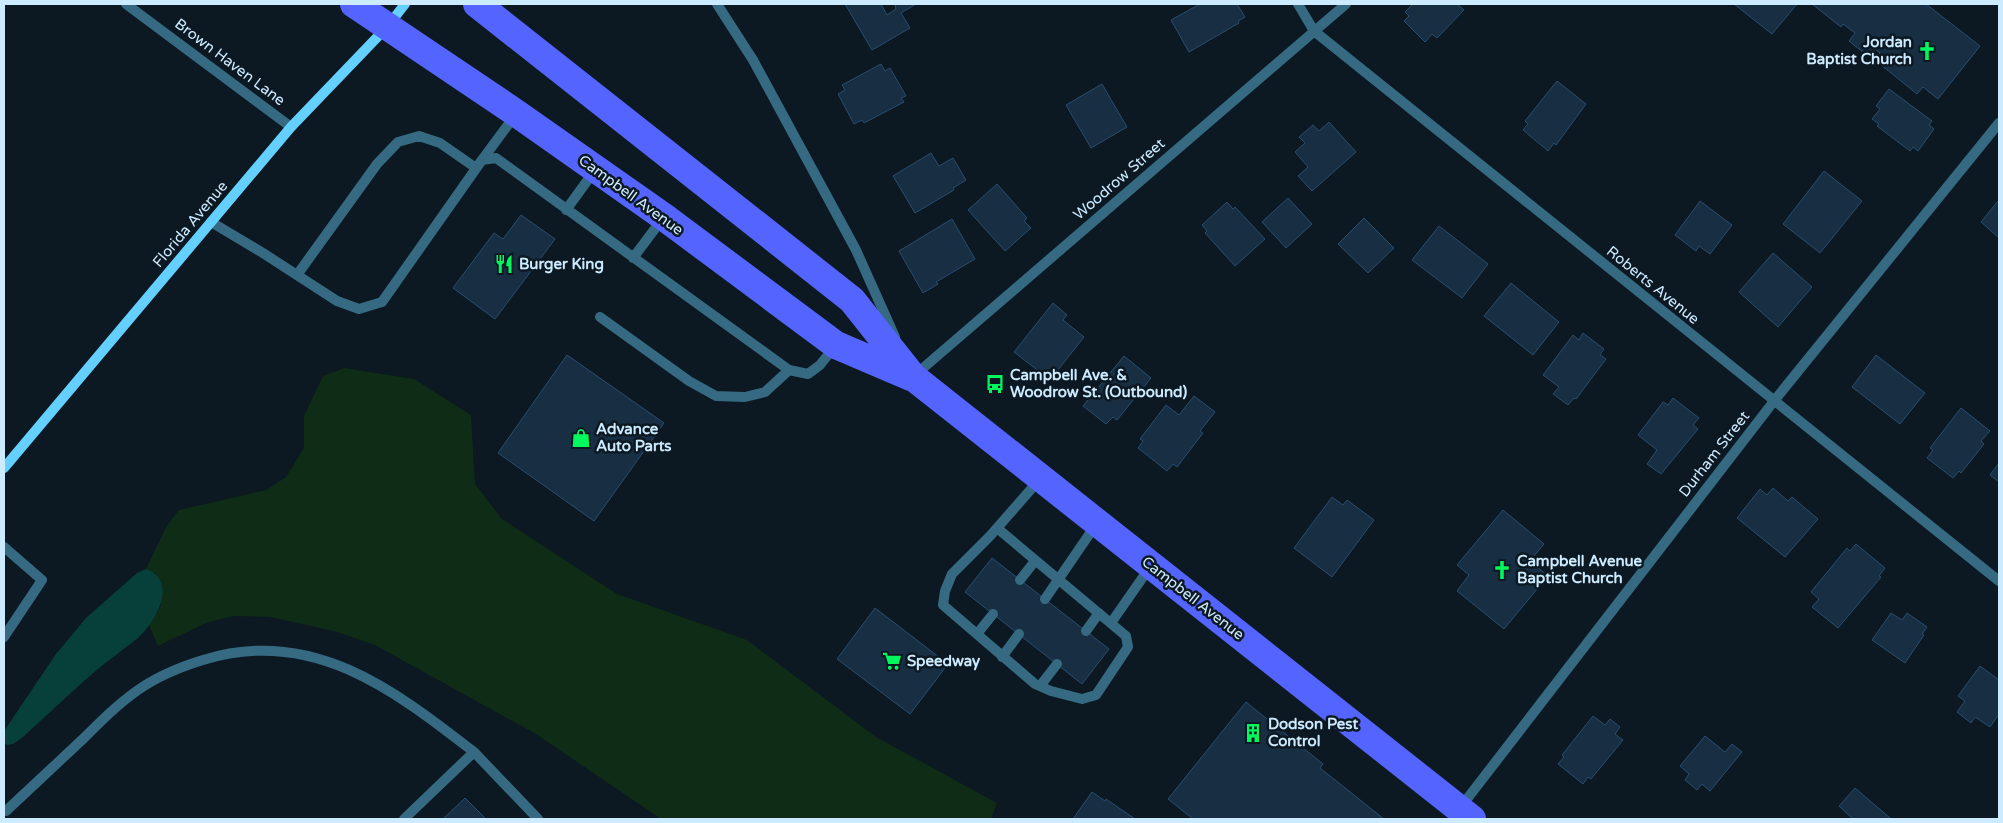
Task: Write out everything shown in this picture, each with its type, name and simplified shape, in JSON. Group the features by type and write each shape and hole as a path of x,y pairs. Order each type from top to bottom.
{"main road":[{"name":"Campbell Avenue","path":"354,4 516,113 664,217 836,345 913,377"},
{"name":"Florida Avenue","path":"4,468 291,127 387,27 405,4"},
{"name":"Campbell Avenue","path":"477,4 852,300 913,377 1466,814"}],"street":[{"name":"Brown Haven Lane","path":"126,4 291,127"},
{"name":"Campbell Avenue","path":"717,4 753,60 856,250 913,377"},
{"name":"Roberts Avenue","path":"1298,4 1314,31 1999,581"},
{"name":"Woodrow Street","path":"913,377 1346,4"},
{"path":"212,222 337,302 359,309 382,302 516,113"},
{"name":"Durham Street","path":"1466,814 1774,400 1999,123"},
{"path":"297,275 377,164 398,142 419,136 440,143 479,164 496,158 789,370 808,374 820,365 836,345"},
{"path":"566,210 596,170"},
{"path":"633,258 664,217"},
{"path":"600,317 689,380 716,396 745,397 765,392 789,370"},
{"path":"997,528 1126,636 1128,646 1096,695 1082,699 1051,691 1035,684 943,605 945,591 952,574 997,528 1041,478"},
{"path":"1045,599 1098,522"},
{"path":"4,547 42,580 4,637"},
{"path":"1020,580 1035,561"},
{"path":"1111,623 1151,565"},
{"path":"1086,631 1099,613"},
{"path":"977,634 993,614"},
{"path":"1002,657 1019,634"},
{"path":"4,810 6,811 138,690 158,678 187,665 219,654 243,650 308,654 347,668 393,692 474,752 538,819"},
{"path":"1040,686 1057,664"},
{"path":"404,819 474,752"}],"shaded area":[{"path":"344,368 414,379 471,415 475,484 502,519 617,594 747,640 876,737 997,803 991,819 661,819 536,734 375,645 334,631 270,617 233,616 206,623 158,646 149,625 161,606 155,573 146,569 166,527 179,510 266,490 286,477 304,448 304,416 323,376"},
{"path":"146,569 156,575 161,583 163,592 157,612 145,631 92,674 23,737 13,744 7,745 4,743 4,731 56,654 86,618 137,573"}],"building":[{"path":"845,4 881,4 887,15 896,9 895,4 916,4 901,13 910,28 872,50"},
{"path":"1200,4 1237,4 1245,17 1238,21 1239,23 1189,52 1171,20"},
{"path":"1413,4 1457,4 1464,10 1437,38 1432,34 1425,42 1404,21 1409,16 1405,12"},
{"name":"Jordan Baptist Church","path":"1734,4 1797,4 1772,34"},
{"name":"Jordan Baptist Church","path":"1812,4 1926,4 1980,46 1938,99 1923,87 1917,94 1875,60 1880,53 1875,49 1869,57 1849,41 1855,33 1843,24 1841,27"},
{"path":"881,64 885,71 890,68 906,96 901,98 904,102 864,123 862,120 854,124 838,94 845,90 842,85"},
{"path":"1557,81 1586,104 1556,145 1554,143 1548,151 1523,130 1528,124 1525,121"},
{"path":"1102,84 1127,127 1091,148 1066,105"},
{"path":"1889,89 1932,121 1929,125 1934,129 1918,151 1913,147 1910,151 1877,126 1879,124 1872,119 1880,109 1876,106"},
{"path":"1329,122 1356,152 1312,191 1298,176 1308,167 1295,152 1305,143 1299,137 1313,125 1319,131"},
{"path":"931,153 939,166 953,158 966,180 953,188 954,190 915,213 893,176"},
{"path":"1824,171 1862,201 1820,253 1783,224"},
{"path":"997,184 1027,218 1024,221 1031,228 1005,251 968,210"},
{"path":"1288,198 1312,224 1286,248 1262,222"},
{"path":"1700,201 1732,225 1710,254 1699,246 1696,251 1675,235"},
{"path":"1227,202 1233,209 1235,207 1265,239 1235,266 1205,233 1207,231 1202,225"},
{"path":"1999,202 1999,238 1981,222"},
{"name":"Burger King","path":"521,215 555,239 495,319 453,288 494,233 503,239"},
{"path":"1364,218 1394,248 1368,273 1338,244"},
{"path":"952,219 975,259 936,282 938,284 923,293 899,251"},
{"path":"1439,226 1488,264 1462,298 1412,260"},
{"path":"1773,253 1812,287 1778,327 1739,292"},
{"path":"1511,283 1559,322 1533,355 1484,316"},
{"path":"1053,303 1067,315 1063,320 1084,337 1050,380 1014,352"},
{"path":"1583,333 1604,349 1600,355 1606,359 1576,399 1574,398 1568,405 1553,394 1559,387 1543,375 1573,335 1579,340"},
{"name":"Advance Auto Parts","path":"567,355 664,423 594,521 498,453"},
{"path":"1876,355 1925,393 1900,424 1852,387"},
{"path":"1124,356 1151,378 1117,420 1113,417 1106,424 1083,406"},
{"path":"1194,396 1215,412 1200,431 1203,433 1177,467 1173,464 1167,471 1138,448 1143,441 1140,439 1166,405 1179,415"},
{"path":"1673,398 1699,418 1693,425 1698,429 1661,474 1647,464 1657,450 1638,435 1663,402 1668,405"},
{"path":"1961,408 1990,431 1981,441 1984,444 1961,473 1959,471 1953,478 1927,458 1933,450 1930,448"},
{"path":"1999,463 1999,482 1990,475"},
{"path":"1773,488 1788,501 1792,497 1818,519 1785,557 1737,518 1760,489 1767,495"},
{"path":"1332,497 1343,505 1347,500 1374,520 1332,577 1294,548"},
{"name":"Campbell Avenue Baptist Church","path":"1503,510 1544,544 1530,561 1548,576 1504,629 1457,591 1469,575 1457,565"},
{"path":"1856,544 1885,568 1879,576 1881,577 1838,628 1812,607 1819,599 1811,592 1847,548 1850,551"},
{"name":"Speedway","path":"992,558 1109,649 1082,684 965,592"},
{"name":"Speedway","path":"875,608 948,664 910,714 837,659"},
{"path":"1891,613 1902,620 1907,613 1927,627 1922,634 1924,635 1905,663 1872,640"},
{"path":"1980,666 1999,680 1999,714 1990,727 1975,717 1971,723 1957,712 1965,701 1958,696"},
{"name":"Dodson Pest Control","path":"1246,702 1323,764 1320,768 1384,819 1193,819 1168,799"},
{"path":"1593,716 1605,725 1610,719 1620,727 1615,734 1623,740 1591,779 1588,777 1583,784 1558,764 1564,757 1562,755"},
{"path":"1705,736 1725,752 1732,744 1742,752 1710,791 1702,784 1697,790 1685,780 1689,774 1680,766"},
{"path":"1855,788 1890,818 1853,819 1839,806"},
{"path":"1092,792 1105,801 1106,799 1135,819 1073,819"},
{"path":"465,798 486,819 443,819"}],"place":[{"name":"Jordan Baptist Church","path":"1927,51"},
{"name":"Burger King","path":"504,264"},
{"name":"Campbell Ave. & Woodrow St. (Outbound)","path":"995,384"},
{"name":"Advance Auto Parts","path":"581,438"},
{"name":"Campbell Avenue Baptist Church","path":"1502,570"},
{"name":"Speedway","path":"892,661"},
{"name":"Dodson Pest Control","path":"1253,733"}]}
